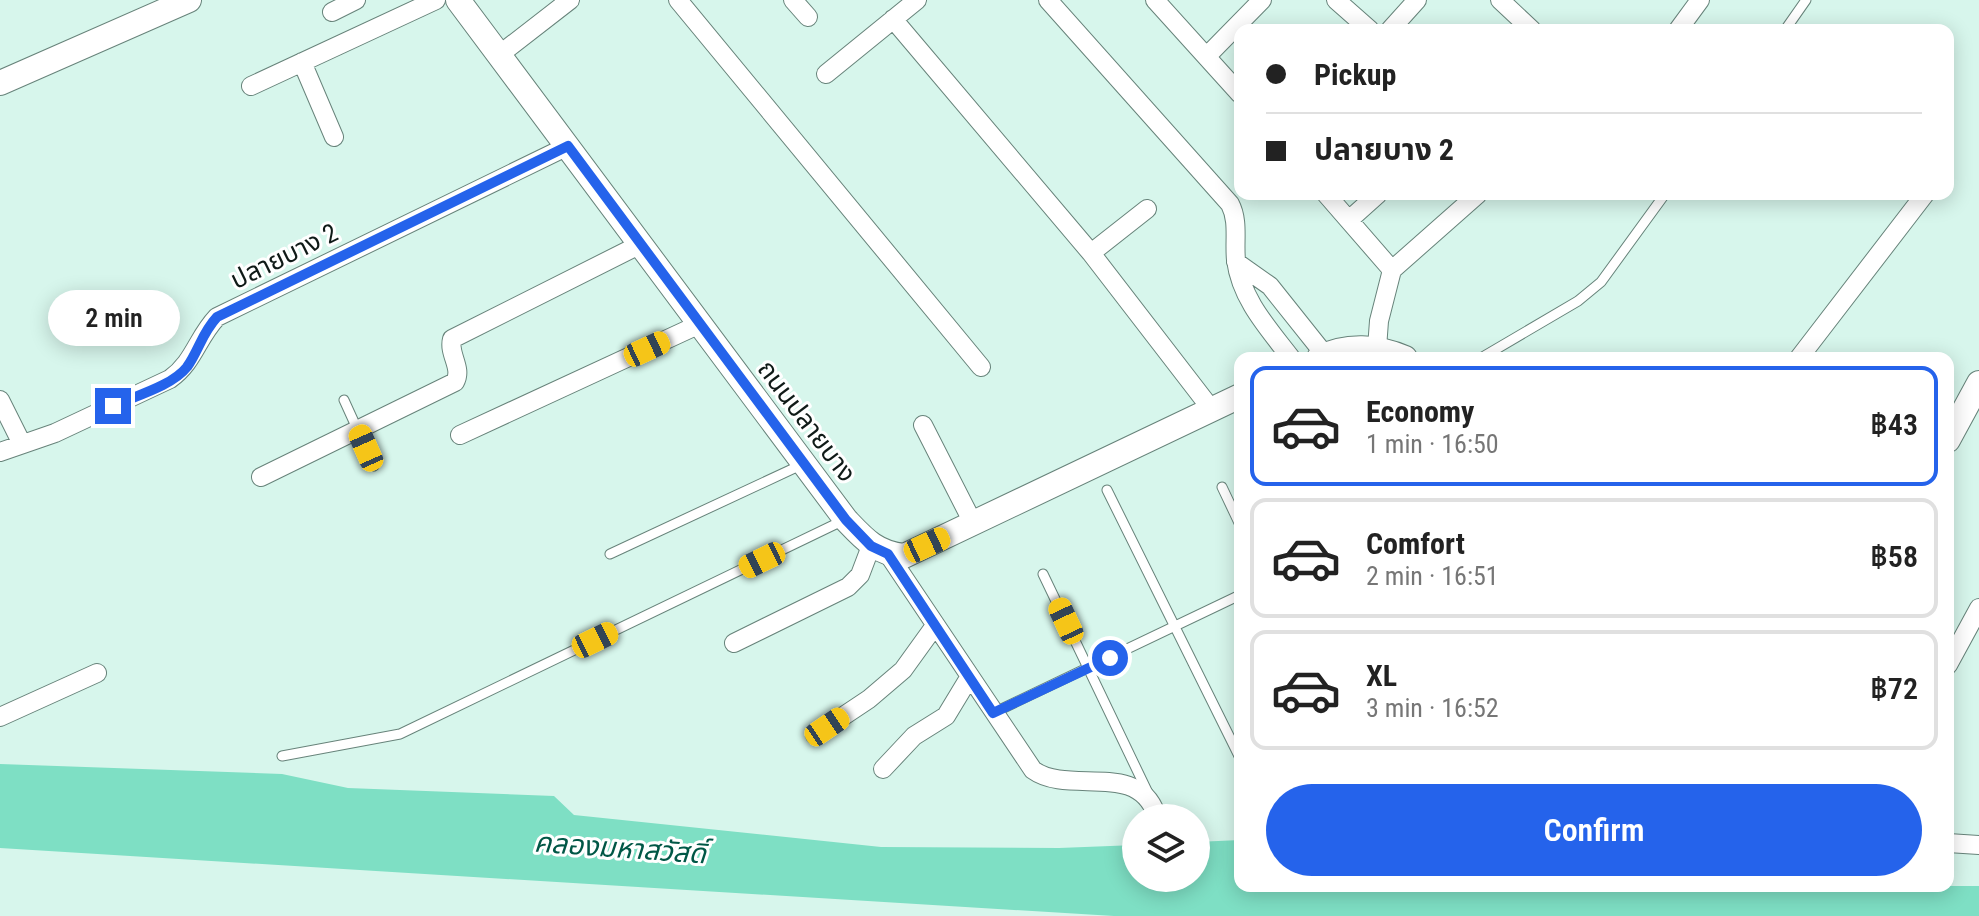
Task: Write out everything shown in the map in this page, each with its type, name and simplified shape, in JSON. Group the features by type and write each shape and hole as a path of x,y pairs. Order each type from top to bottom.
{"street":[{"path":"0,83 189,0"},
{"path":"332,12 356,0"},
{"path":"251,86 436,0"},
{"name":"ถนนปลายบาง","path":"458,0 846,520 879,550"},
{"path":"499,55 570,0"},
{"path":"678,0 981,367"},
{"path":"793,0 808,17"},
{"path":"826,74 917,0"},
{"path":"1048,0 1230,204 1235,217 1236,262 1250,304 1286,352"},
{"path":"1155,0 1234,87"},
{"path":"1238,24 1262,0"},
{"path":"1336,0 1363,24"},
{"path":"1395,24 1417,0"},
{"path":"1500,0 1526,24"},
{"path":"1682,24 1700,0"},
{"path":"893,19 1091,253 1212,410"},
{"path":"1207,56 1234,29"},
{"path":"302,62 334,137"},
{"name":"ปลายบาง 2","path":"0,452 55,433 170,379 186,368 203,332 217,317 568,146"},
{"path":"1331,200 1392,270"},
{"path":"1349,220 1371,200"},
{"path":"1377,348 1379,321 1392,270 1471,200"},
{"path":"1804,352 1920,200"},
{"path":"1091,253 1147,209"},
{"path":"261,477 455,382 458,373 451,352 452,339 641,244"},
{"path":"1236,262 1270,286 1319,352"},
{"path":"460,435 700,324"},
{"path":"1350,352 1377,348 1388,352"},
{"path":"1954,429 1979,383"},
{"path":"879,550 904,556 1234,399"},
{"path":"0,400 22,444"},
{"path":"923,425 973,523"},
{"path":"879,550 1033,770 1054,781 1108,779 1140,791 1151,804"},
{"path":"734,643 848,587 879,550"},
{"path":"1954,654 1979,608"},
{"path":"815,735 869,699 903,670 934,627"},
{"path":"0,717 97,673"},
{"path":"883,769 914,736 946,716 969,678"},
{"path":"1954,843 1979,845"}],"lane":[{"path":"1789,24 1806,0"},
{"path":"1491,352 1578,301 1601,282 1661,200"},
{"path":"344,400 374,466"},
{"path":"610,554 804,464"},
{"path":"1222,487 1234,512"},
{"path":"1107,490 1234,746"},
{"path":"282,756 400,734 846,520"},
{"path":"1043,574 1152,804"},
{"path":"993,713 1234,598"}],"water":[{"name":"คลองมหาสวัสดิ์","path":"0,764 282,774 348,788 554,796 574,815 881,847 1122,846 1122,892 1210,892 1210,841 1234,840 1234,892 1954,892 1954,886 1979,886 1979,916 1114,916 0,848"}],"route":[{"path":"113,406 186,368 203,332 217,317 568,146 846,520 871,546 888,554 993,713 1110,658"}]}
